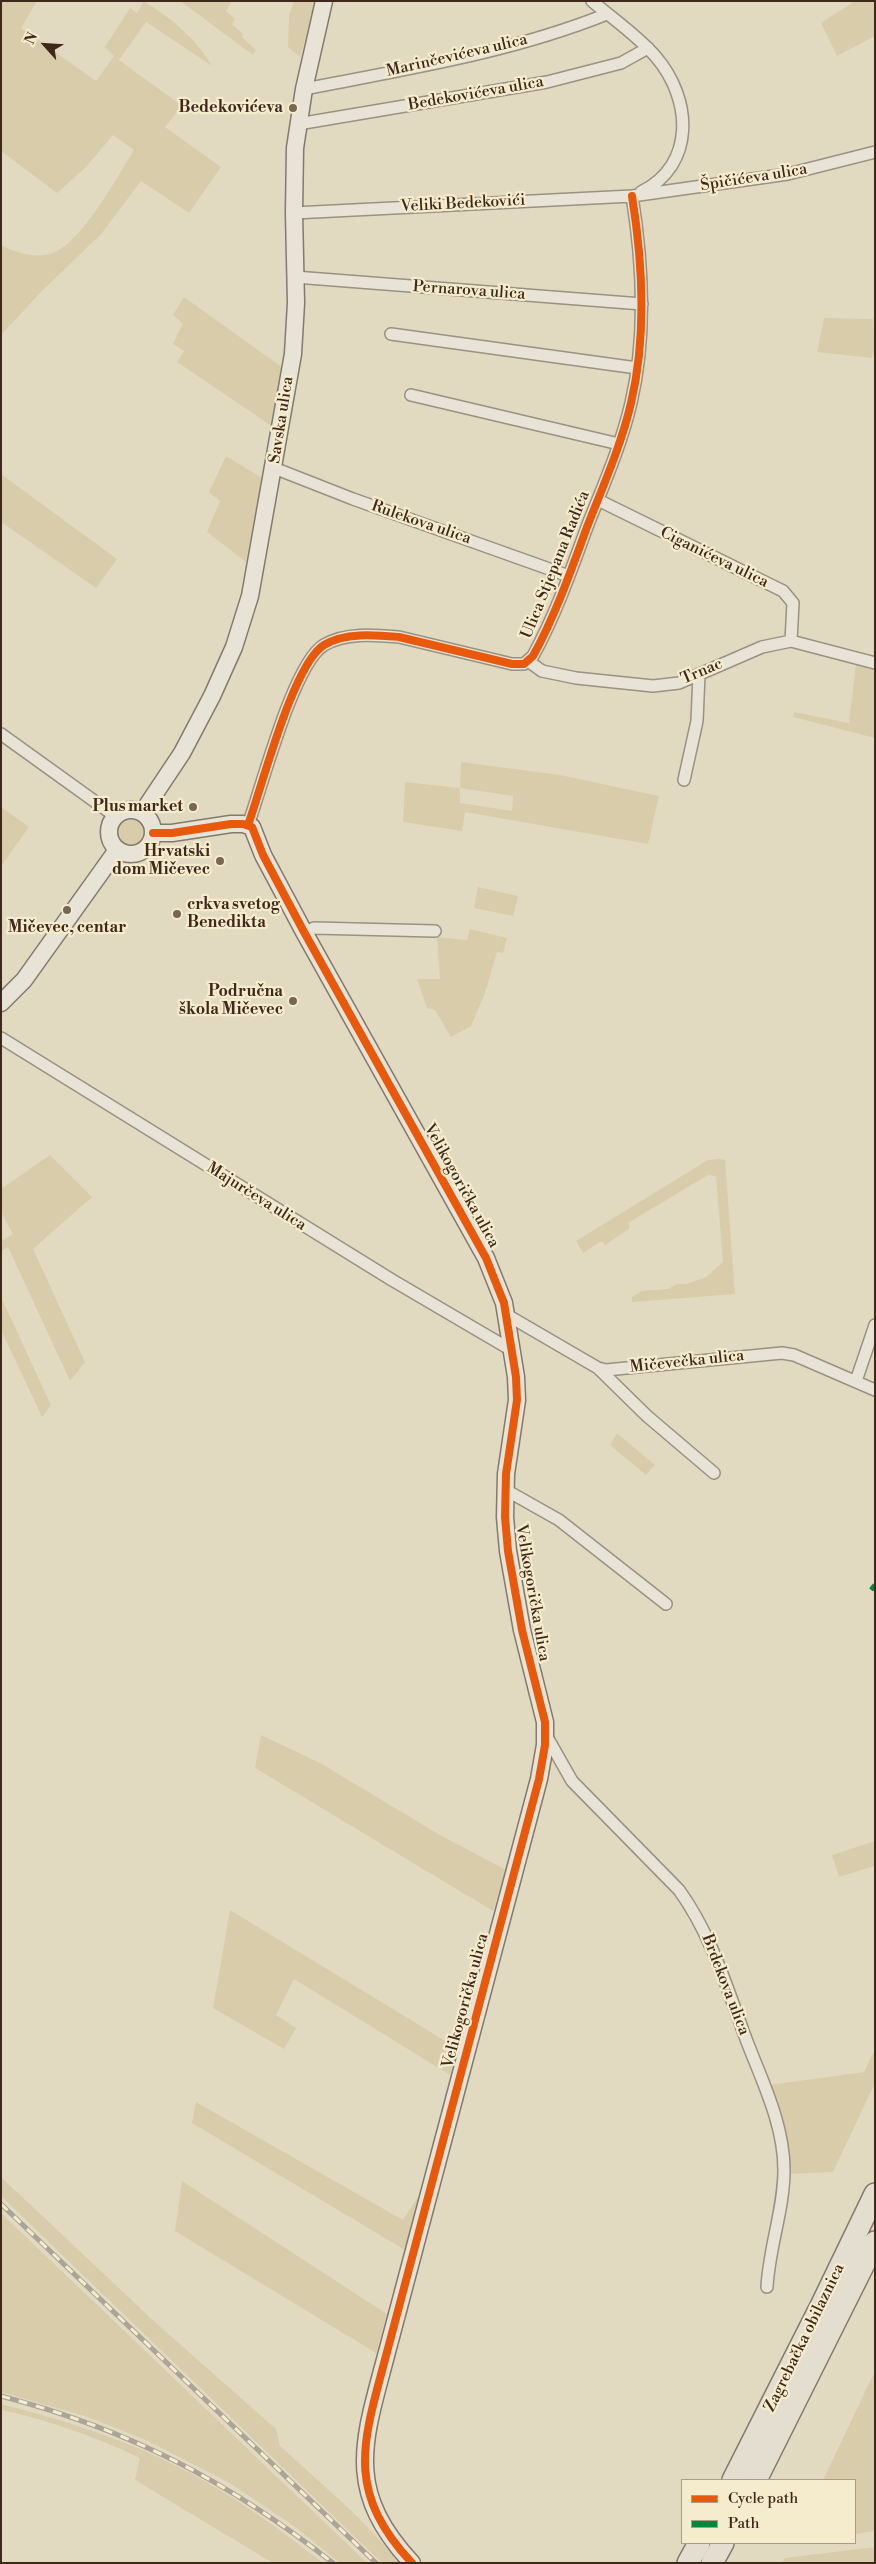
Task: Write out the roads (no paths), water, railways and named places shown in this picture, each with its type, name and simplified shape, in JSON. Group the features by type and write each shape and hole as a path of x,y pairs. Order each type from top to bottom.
{"highway":[{"name":"Zagrebačka obilaznica","path":"734,2479 818,2313 875,2194"},
{"name":"Zagrebačka obilaznica","path":"756,2479 875,2242"},
{"path":"688,2563 698,2544"},
{"path":"712,2563 722,2544"}],"street":[{"name":"Savska ulica","path":"142,813 198,725 234,647 250,596 293,354 295,148 304,89 324,1"},
{"path":"592,1 648,48 668,74 676,92 684,122 684,135 680,149 668,170 654,184 632,196"},
{"name":"Marinčevićeva ulica","path":"304,89 493,50 565,30 606,14"},
{"name":"Bedekovićeva ulica","path":"298,124 547,82 621,62 648,48"},
{"name":"Špičićeva ulica","path":"632,196 788,174 875,152"},
{"name":"Veliki Bedekovići","path":"294,213 632,196"},
{"name":"Ulica Stjepana Radića","path":"248,825 302,674 315,652 325,645 351,637 399,637 488,660 518,664 528,661 536,650 569,576 619,444 632,400 637,368 642,304 641,263 632,196"},
{"name":"Pernarova ulica","path":"295,277 642,304"},
{"path":"391,334 637,368"},
{"path":"411,396 619,444"},
{"name":"Rulekova ulica","path":"274,468 353,500 569,576"},
{"name":"Ciganićeva ulica","path":"598,500 788,595 793,603 791,640"},
{"name":"Trnac","path":"528,661 542,671 576,678 634,685 667,686 762,647 791,640 875,663"},
{"path":"684,780 697,721 699,674"},
{"path":"1,734 115,816"},
{"path":"131,810 142,813 151,822 153,833 149,846 143,851 128,854 117,850 112,844 108,833 115,816 131,810"},
{"path":"153,833 172,833 231,824 248,825"},
{"name":"Velikogorička ulica","path":"248,825 254,830 263,855 304,932 486,1258 507,1314 513,1352 517,1400 504,1490 508,1551 522,1630 542,1710 545,1734 539,1778 387,2352 364,2448 364,2467 371,2503 387,2534 412,2563"},
{"path":"1,1004 24,980 117,850"},
{"path":"304,932 314,928 435,931"},
{"name":"Majurčeva ulica","path":"1,1038 350,1254 513,1352"},
{"name":"Mičevečka ulica","path":"507,1314 598,1368 620,1370 782,1353 794,1355 875,1390"},
{"path":"856,1381 875,1325"},
{"path":"598,1368 647,1416 714,1474"},
{"path":"504,1490 559,1520 666,1604"},
{"name":"Brdekova ulica","path":"545,1734 572,1781 679,1890 693,1908 717,1962 776,2120 782,2150 783,2186 768,2258 767,2287"}],"railway":[{"path":"1,2204 376,2563"},
{"path":"1,2396 93,2425 135,2442 176,2462 216,2483 255,2507 333,2563"}],"place":[{"name":"Bedekovićeva","path":"293,108"},
{"name":"Plus market","path":"193,807"},
{"name":"Hrvatski dom Mičevec","path":"220,861"},
{"name":"Mičevec, centar","path":"67,910"},
{"name":"crkva svetog Benedikta","path":"177,914"},
{"name":"Područna škola Mičevec","path":"293,1001"}]}
